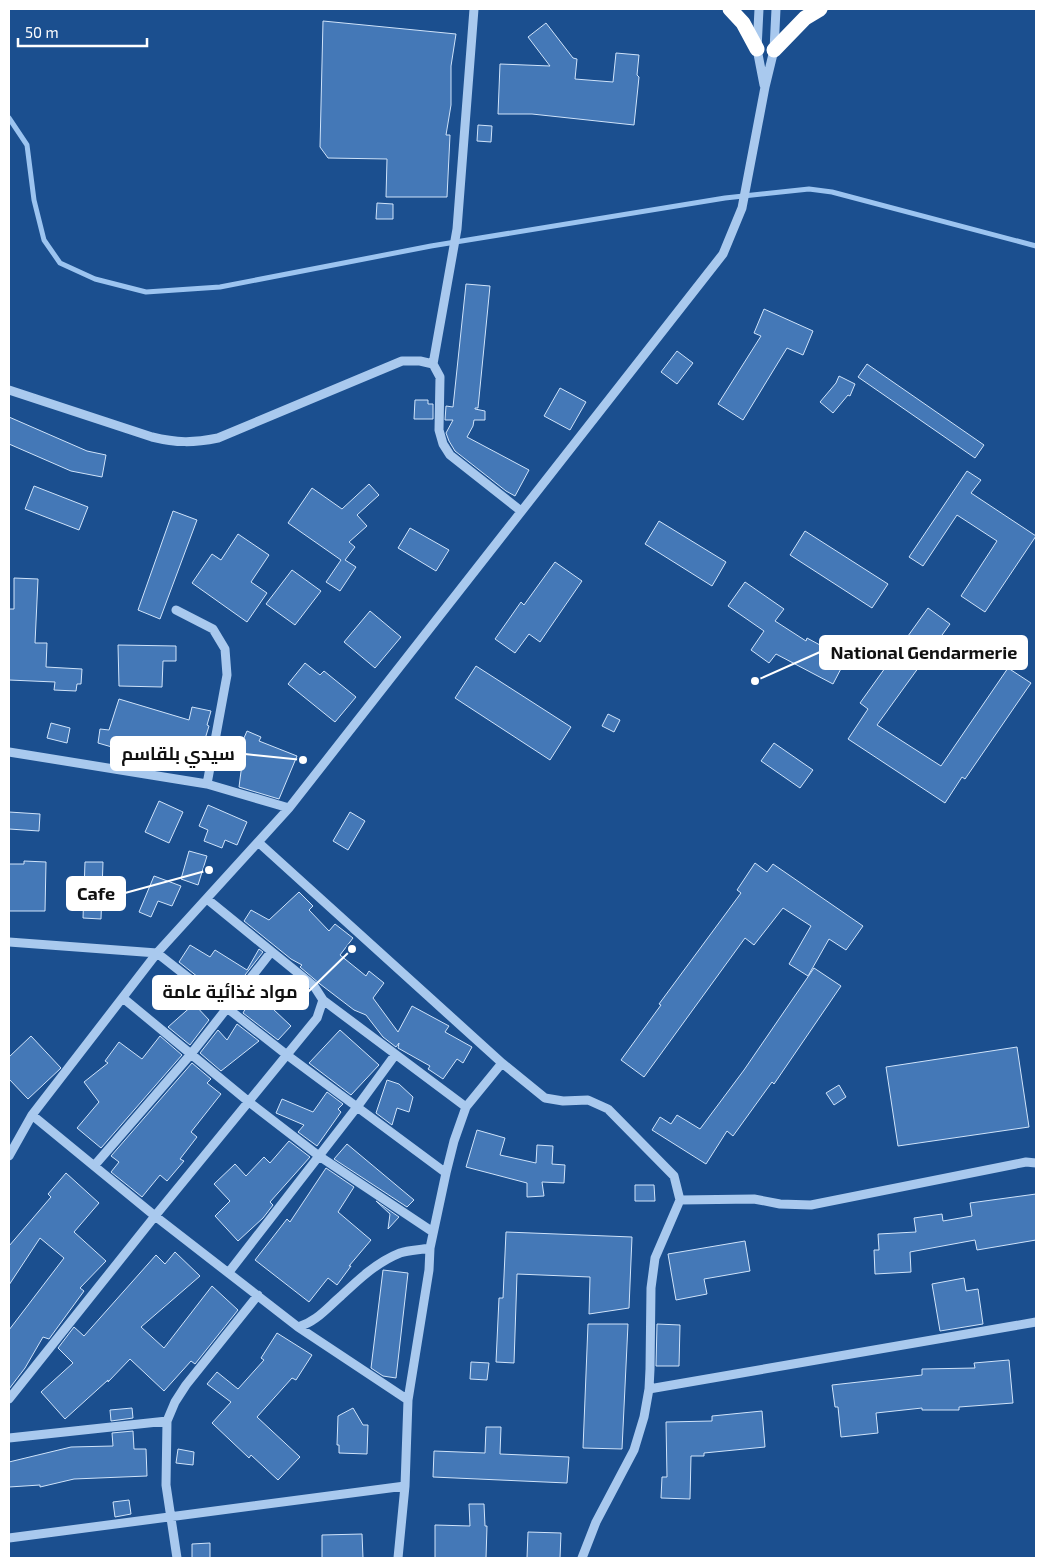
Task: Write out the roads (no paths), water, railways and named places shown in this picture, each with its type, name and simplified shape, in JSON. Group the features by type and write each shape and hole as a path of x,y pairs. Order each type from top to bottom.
{"highway":[{"path":"730,9 743,23 757,49"},
{"path":"774,50 805,18 820,9"}],"street":[{"path":"474,9 457,229 433,364 440,378 439,430 442,444 450,455 521,511"},
{"path":"759,9 757,49 765,87"},
{"path":"9,1156 32,1115 157,953 289,808 723,254 742,208 774,50 776,9"},
{"path":"9,390 152,437 173,442 197,442 218,438 402,361 420,361 433,364"},
{"path":"176,610 213,629 225,648 227,675 207,784"},
{"path":"9,752 207,784 289,808"},
{"path":"258,842 502,1062 545,1098 563,1101 588,1100 608,1109 674,1176 680,1200 655,1258 651,1288 649,1389 644,1417 634,1450 596,1522 582,1558"},
{"path":"206,899 314,986 323,1000 466,1107"},
{"path":"9,942 157,953 287,1055 446,1173"},
{"path":"94,1166 191,1054 271,952"},
{"path":"123,998 249,1102 319,1156 433,1232"},
{"path":"9,1399 155,1216 317,1018 323,1000"},
{"path":"229,1272 357,1107 395,1054"},
{"path":"398,1558 405,1486 408,1400 429,1270 433,1232 454,1142 466,1107 502,1062"},
{"path":"32,1115 155,1216 298,1327 408,1400"},
{"path":"680,1200 754,1199 780,1204 811,1206 1026,1162 1036,1163"},
{"path":"298,1327 321,1316 340,1296 386,1260 401,1253 430,1248"},
{"path":"176,1558 166,1485 167,1421 174,1402 186,1385 258,1295"},
{"path":"649,1389 1036,1322"},
{"path":"9,1438 167,1421"},
{"path":"9,1538 405,1486"}],"waterway":[{"path":"9,118 27,145 34,200 44,240 60,263 95,279 146,292 220,287 431,246 725,198 809,189 832,192 1036,246"}],"place":[{"name":"National Gendarmerie","path":"755,681"},
{"name":"سيدي بلقاسم","path":"303,760"},
{"name":"Cafe","path":"209,870"},
{"name":"مواد غذائية عامة","path":"352,949"}]}
